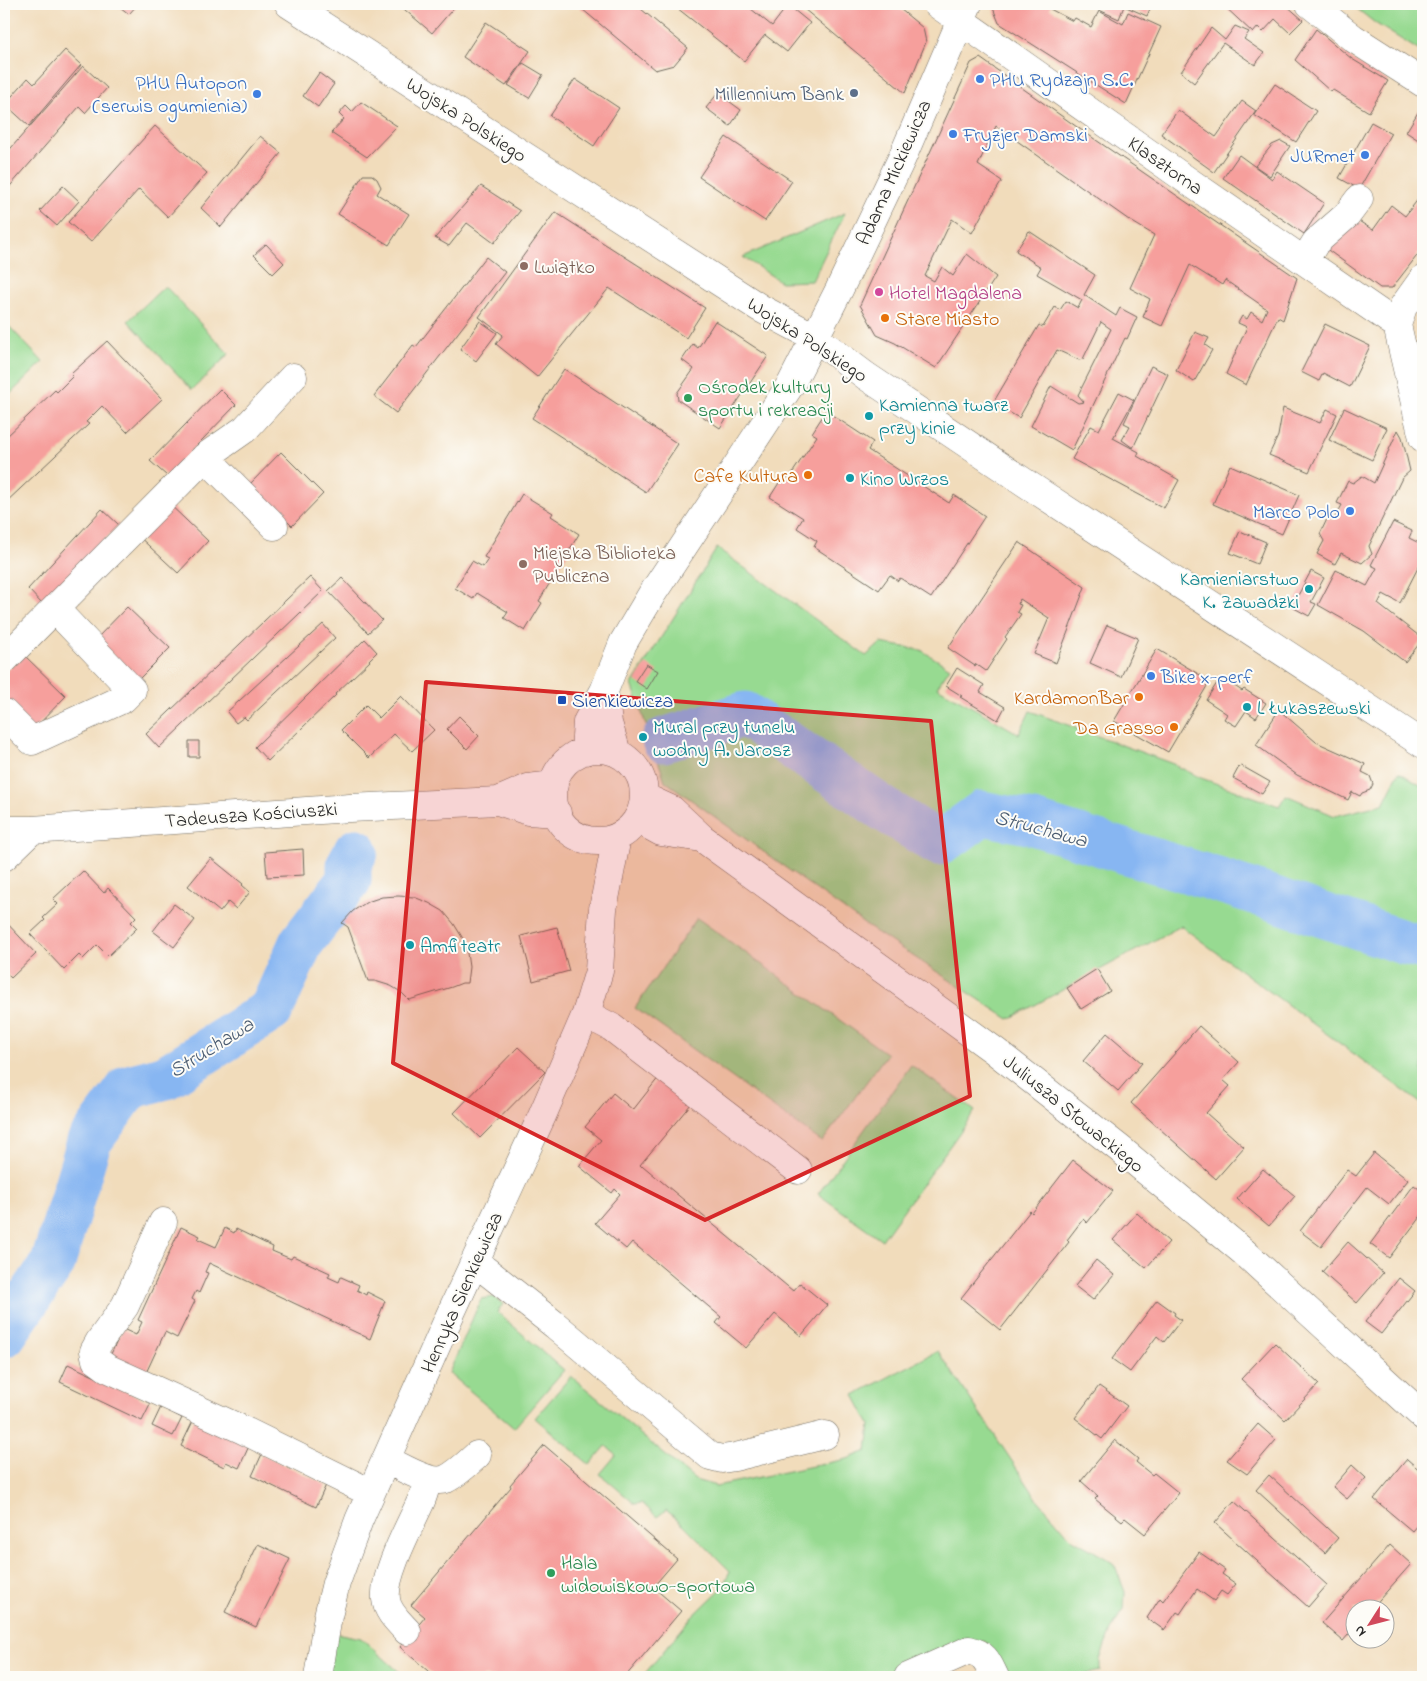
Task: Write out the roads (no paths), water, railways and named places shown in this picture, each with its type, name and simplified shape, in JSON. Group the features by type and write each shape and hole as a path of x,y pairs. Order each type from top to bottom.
{"street":[{"name":"Wojska Polskiego","path":"289,4 760,308 814,337 866,376 1027,484 1423,744"},
{"name":"Klasztorna","path":"937,4 964,12 1304,261 1397,325"},
{"path":"1310,4 1353,38 1423,83"},
{"name":"Adama Mickiewicza","path":"814,337 839,290 902,158 964,12"},
{"path":"1304,261 1316,242 1347,215 1359,199"},
{"path":"1423,279 1404,307 1397,325 1423,438"},
{"path":"585,751 587,722 604,691 623,643 652,594 790,384 814,337"},
{"path":"4,660 205,457 244,429 293,377"},
{"path":"205,457 274,526"},
{"path":"4,714 32,741 123,699 132,690 55,609"},
{"path":"604,691 608,723 617,753"},
{"path":"601,749 617,753 632,764 642,779 633,818 603,840 589,840 575,834 564,826 556,813 552,800 554,785 564,764 574,756 585,751 601,749"},
{"name":"Tadeusza Kościuszki","path":"4,830 32,830 350,808 498,801 528,788 554,785"},
{"name":"Tadeusza Kościuszki","path":"498,801 528,811 556,813"},
{"name":"Juliusza Słowackiego","path":"633,818 660,832 702,838 995,1051 1120,1149 1244,1253 1423,1416"},
{"name":"Henryka Sienkiewicza","path":"318,1677 328,1616 346,1553 386,1459 546,1108 586,1014 599,971 603,909 633,818"},
{"path":"4,857 32,830"},
{"name":"Henryka Sienkiewicza","path":"589,840 603,909"},
{"path":"586,1014 611,1027 798,1170"},
{"path":"163,1222 125,1306 94,1351 96,1360 106,1368 241,1429 371,1493"},
{"path":"475,1262 555,1325 710,1456 722,1459 736,1457 825,1435"},
{"path":"386,1459 428,1479 444,1480 459,1471 477,1455"},
{"path":"407,1631 393,1616 386,1600 388,1583 397,1555 422,1499 428,1479"},
{"path":"908,1677 969,1650 979,1653 987,1660 995,1677"}],"waterway":[{"name":"Struchawa","path":"664,740 745,714 882,808 938,843 982,813 1033,823 1230,884 1423,947"},
{"name":"Struchawa","path":"4,1335 53,1263 89,1142 129,1087 166,1077 271,1010 301,943 349,880 349,864 356,851"}],"place":[{"name":"PHU Rydzajn S.C.","path":"980,79"},
{"name":"Millennium Bank","path":"854,93"},
{"name":"PHU Autopon (serwis ogumienia)","path":"257,94"},
{"name":"Fryzjer Damski","path":"953,134"},
{"name":"JURmet","path":"1365,155"},
{"name":"Lwiątko","path":"524,266"},
{"name":"Hotel Magdalena","path":"879,292"},
{"name":"Stare Miasto","path":"885,318"},
{"name":"Ośrodek kultury sportu i rekreacji","path":"688,398"},
{"name":"Kamienna twarz przy kinie","path":"869,416"},
{"name":"Cafe Kultura","path":"808,475"},
{"name":"Kino Wrzos","path":"850,478"},
{"name":"Marco Polo","path":"1350,511"},
{"name":"Miejska Biblioteka Publiczna","path":"523,564"},
{"name":"Kamieniarstwo K. Zawadzki","path":"1309,589"},
{"name":"Bike x-perf","path":"1151,676"},
{"name":"KardamonBar","path":"1139,697"},
{"name":"Sienkiewicza","path":"562,700"},
{"name":"L Łukaszewski","path":"1247,707"},
{"name":"Da Grasso","path":"1174,727"},
{"name":"Mural przy tunelu wodny A. Jarosz","path":"643,737"},
{"name":"Amfiteatr","path":"410,945"},
{"name":"Hala widowiskowo-sportowa","path":"551,1573"}]}
